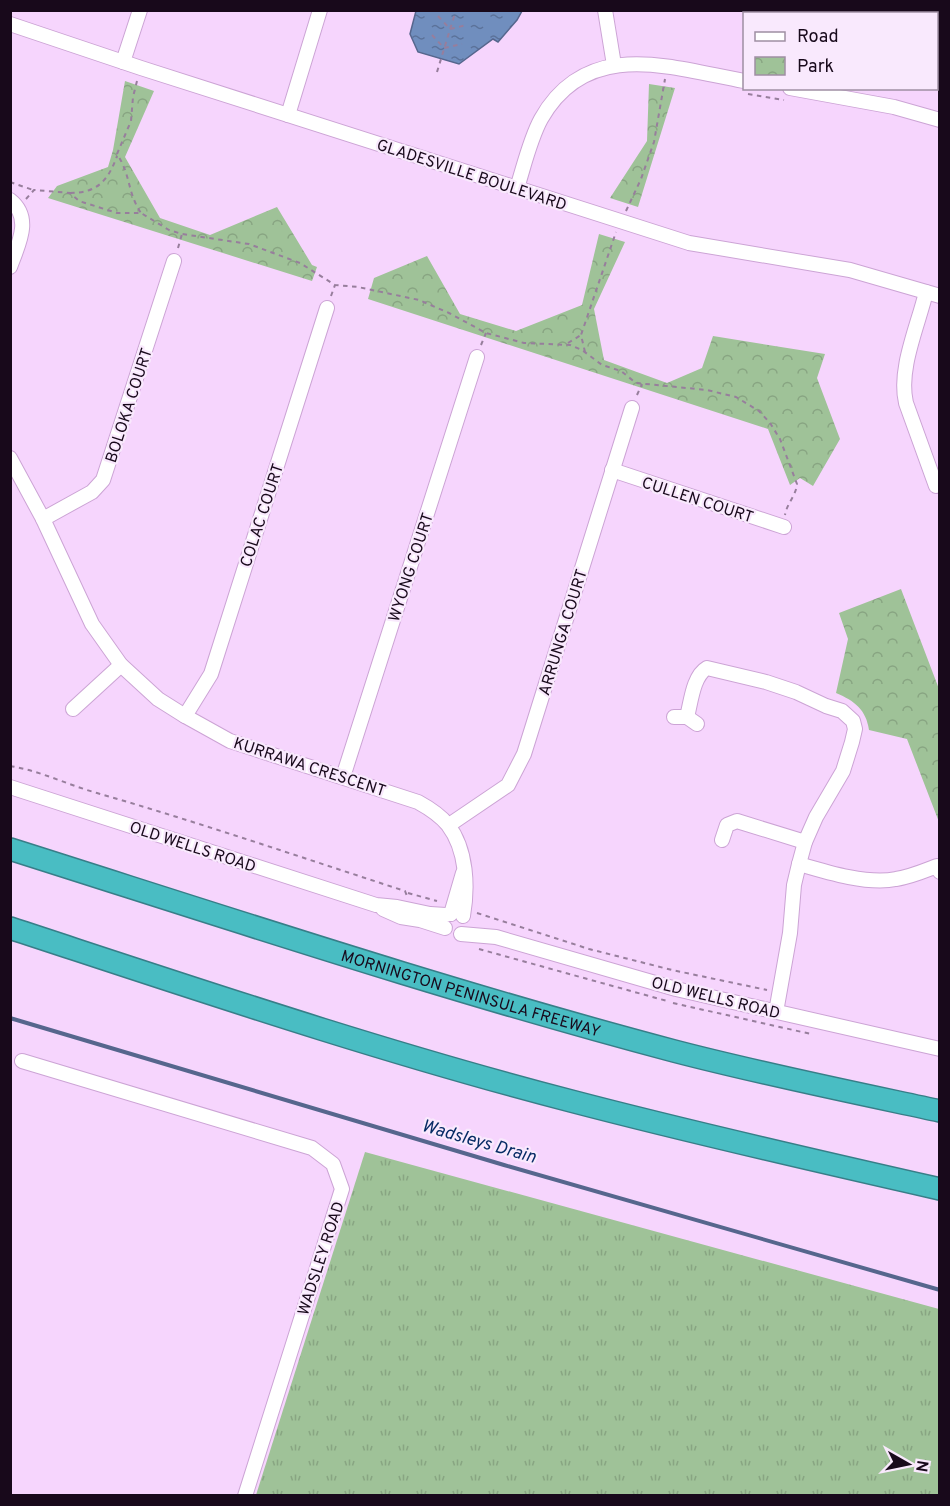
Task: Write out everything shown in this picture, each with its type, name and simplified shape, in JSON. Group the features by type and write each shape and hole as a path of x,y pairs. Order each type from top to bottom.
{"highway":[{"name":"MORNINGTON PENINSULA FREEWAY","path":"10,849 481,998 780,1077 939,1111"},
{"path":"10,928 363,1041 570,1101 754,1147 939,1188"}],"street":[{"path":"123,62 140,10"},
{"path":"288,115 320,10"},
{"path":"605,10 614,65"},
{"name":"GLADESVILLE BOULEVARD","path":"10,24 689,243 850,270 933,294"},
{"path":"517,188 537,127 553,102 581,78 614,65 642,63 743,81"},
{"path":"801,90 894,107 939,120"},
{"path":"10,267 22,232 23,221 14,204"},
{"name":"BOLOKA COURT","path":"43,519 86,496 103,480 174,261"},
{"path":"933,294 906,367 903,389 936,486"},
{"name":"COLAC COURT","path":"185,716 211,674 327,308"},
{"name":"WYONG COURT","path":"343,777 477,357"},
{"name":"ARRUNGA COURT","path":"448,825 508,785 524,754 632,408"},
{"name":"KURRAWA CRESCENT","path":"10,458 43,519 92,624 122,665 158,699 230,741 418,802 435,812 448,825 461,851 464,871 456,915"},
{"name":"CULLEN COURT","path":"612,470 784,527"},
{"path":"73,709 122,665"},
{"path":"686,719 697,681 702,671 707,668 766,682 796,692 850,716 855,729 843,771 816,817 805,842 794,885 790,933 776,1012"},
{"name":"OLD WELLS ROAD","path":"10,787 376,904 397,906 430,914 456,915 496,937"},
{"path":"722,840 727,825 737,821 805,842"},
{"path":"799,864 824,872 862,879 895,880 937,867 939,872"},
{"name":"OLD WELLS ROAD","path":"456,915 454,933 496,937 676,989 939,1048"},
{"name":"WADSLEY ROAD","path":"22,1061 312,1148 333,1164 342,1189 245,1496"}],"path":[{"path":"437,72 456,10"},
{"path":"438,16 450,29"},
{"path":"450,29 467,25"},
{"path":"432,35 444,48"},
{"path":"444,48 462,44"},
{"path":"10,182 34,190 70,193 83,193 98,186 111,173 131,121 133,97 141,68"},
{"path":"117,154 129,176 132,199 141,213 169,230 249,244 272,251 300,263 335,285 358,287 419,300 449,313 473,328 495,336 524,344 567,344 602,365 621,371 636,383 707,390 724,393 747,402 759,411 780,439 797,484 785,512 784,527"},
{"path":"14,204 34,190"},
{"path":"70,193 79,201 117,213 132,215 141,213"},
{"path":"174,261 182,234"},
{"path":"567,344 580,335 585,353"},
{"path":"407,893 456,915 672,970 779,993"}],"green space":[{"path":"125,81 154,91 125,157 160,218 210,235 277,207 312,265 317,267 312,281 48,198 57,186 108,167"},
{"path":"649,84 675,88 638,207 610,198 647,141"},
{"path":"599,234 625,242 594,309 604,360 667,383 702,368 713,336 825,354 817,378 840,439 813,486 800,478 790,485 768,429 368,299 374,278 427,256 460,314 516,331 582,305"},
{"path":"901,589 939,689 939,822 907,739 869,730 868,723 858,707 849,699 836,693 848,639 839,613"},
{"path":"365,1152 939,1309 939,1495 256,1495"}],"water":[{"path":"416,10 522,11 498,42 493,39 459,64 418,52 410,34"}],"waterway":[{"name":"Wadsleys Drain","path":"10,1018 504,1165 940,1290"}]}
